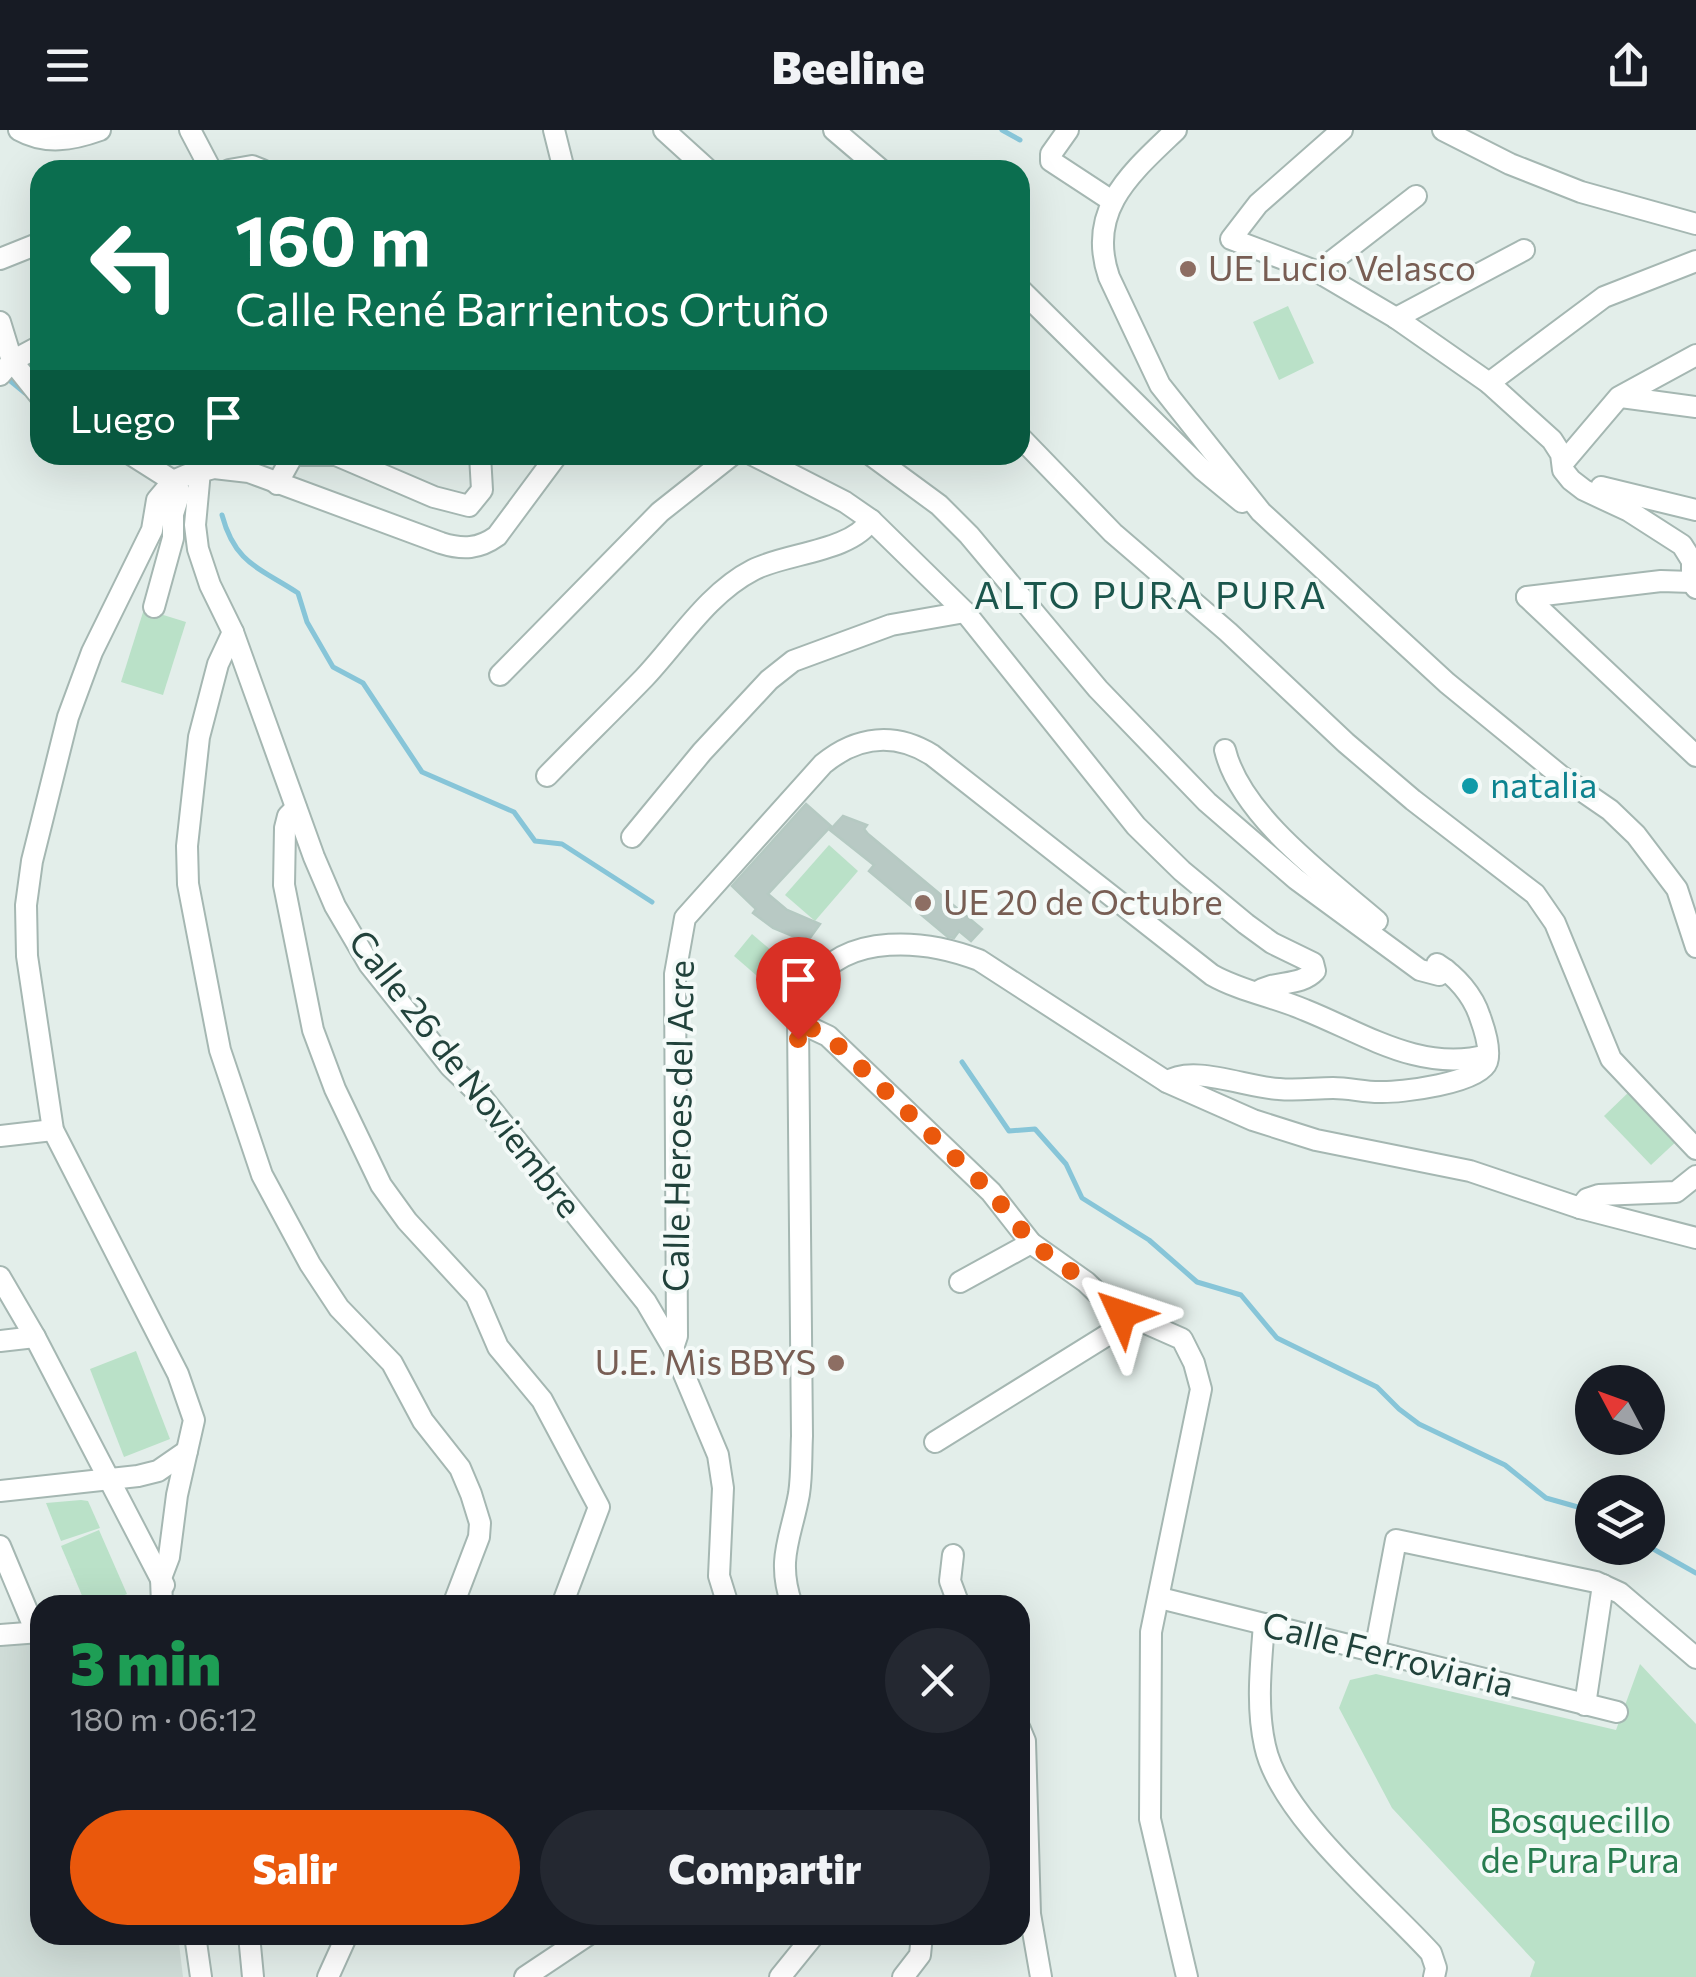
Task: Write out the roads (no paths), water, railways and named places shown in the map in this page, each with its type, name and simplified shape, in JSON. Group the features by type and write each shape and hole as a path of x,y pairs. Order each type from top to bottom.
{"street":[{"path":"20,130 45,141 100,130"},
{"path":"190,130 206,160"},
{"path":"554,130 562,160"},
{"path":"664,130 686,140"},
{"path":"834,130 869,160"},
{"path":"1068,130 1051,154 1051,161 1112,201"},
{"path":"1176,130 1112,201 1101,229 1104,263 1160,385 1261,512 1447,683 1636,835 1677,890 1696,947"},
{"path":"1342,130 1258,204 1231,239 1318,272 1396,318 1490,383 1552,440 1563,467 1584,490 1628,511 1682,545 1692,561 1694,585 1661,581 1527,596 1696,756"},
{"path":"1444,130 1510,164 1581,192 1696,224"},
{"path":"1318,272 1416,196"},
{"path":"1651,211 1661,203 1696,208"},
{"path":"0,259 30,247"},
{"path":"1396,318 1524,250"},
{"path":"1490,383 1604,298 1696,261"},
{"path":"1030,299 1202,469 1241,502 1261,512"},
{"path":"0,322 6,368 30,388"},
{"path":"6,368 30,352"},
{"path":"1563,467 1619,397 1696,355"},
{"path":"1619,397 1696,407"},
{"path":"1030,447 1113,533 1228,632 1346,743 1535,894 1555,924 1611,1059 1696,1150"},
{"path":"148,465 174,481 180,492 173,514 173,538 154,607"},
{"path":"277,484 287,465"},
{"path":"359,465 434,497 469,506 482,490 481,465"},
{"path":"162,1595 161,1578 169,1558 194,1420 185,1389 53,1130 27,956 26,906 32,862 80,680 152,530 158,500 174,481 214,468 249,472 452,547 476,548 497,536 550,465"},
{"path":"500,675 660,512 719,465"},
{"path":"773,465 845,502 871,520 965,612 1136,826 1182,871 1246,924 1272,943 1314,963 1316,971 1309,978 1266,986 1257,992"},
{"path":"885,465 940,505 970,536 1098,689 1207,802 1296,879 1420,970 1439,975 1446,970"},
{"path":"1563,467 1609,490 1696,510"},
{"name":"Calle 26 de Noviembre","path":"200,471 195,526 198,549 335,906 369,964 646,1302 674,1348 718,1455 723,1488 719,1576 725,1595"},
{"path":"546,776 645,677 714,598 752,570 842,542 857,535 871,520"},
{"path":"632,837 702,752 792,661 890,625 965,612"},
{"path":"233,632 218,664 198,737 187,846 188,884 220,1050 262,1175 310,1264 339,1308 392,1364 423,1421 460,1468 480,1523 474,1553 456,1595"},
{"name":"Calle Heroes del Acre","path":"674,1348 675,974 685,918 823,764 842,749 861,742 914,744 970,782 1227,984 1257,992 1416,1056 1436,1060 1488,1055"},
{"path":"1166,1082 1178,1075 1193,1075 1280,1090 1334,1088 1382,1092 1464,1079 1481,1072 1488,1055 1479,1014 1460,983 1404,944 1291,846 1245,794 1226,750"},
{"path":"296,808 288,816 285,828 284,885 314,1030 334,1090 382,1184 407,1221 476,1296 498,1347 542,1400 599,1507 566,1595"},
{"path":"788,1595 783,1554 799,1494 801,1467 798,1022 808,988 830,963 857,952 907,942 947,947 979,960 1166,1082 1253,1120 1316,1140 1470,1171 1580,1208 1696,1238"},
{"path":"798,1022 828,1036 991,1192 1032,1243 1086,1282 1109,1305 1182,1340 1194,1363 1201,1389 1151,1632 1150,1819 1187,1977"},
{"path":"0,1136 53,1130"},
{"path":"1580,1208 1587,1199 1599,1196 1676,1192 1696,1176"},
{"path":"960,1282 1032,1243"},
{"path":"0,1278 36,1337 169,1595"},
{"path":"935,1442 1133,1319"},
{"path":"0,1342 36,1337"},
{"path":"0,1491 158,1471 187,1451"},
{"path":"1374,1652 1396,1540 1604,1585 1620,1593 1696,1658"},
{"path":"0,1546 30,1614"},
{"path":"953,1554 950,1581 955,1595"},
{"path":"1585,1705 1604,1585"},
{"name":"Calle Ferroviaria","path":"1160,1598 1617,1712"},
{"path":"1264,1624 1261,1716 1265,1748 1282,1785 1310,1826 1431,1954 1436,1968 1434,1977"},
{"path":"0,1635 30,1633"},
{"path":"1030,1914 1041,1977"},
{"path":"196,1945 201,1977"},
{"path":"249,1945 253,1977"},
{"path":"328,1977 343,1945"},
{"path":"525,1977 573,1945"},
{"path":"780,1977 806,1945"},
{"path":"903,1977 920,1954 921,1945"}],"waterway":[{"path":"1002,130 1020,140"},
{"path":"8,379 25,393"},
{"path":"222,515 242,555 298,593 307,622 333,667 363,683 422,772 514,812 535,841 562,844 652,902"},
{"path":"962,1062 1009,1131 1035,1129 1066,1164 1082,1198 1149,1240 1197,1282 1241,1295 1277,1338 1377,1387 1419,1424 1505,1465 1546,1498 1575,1506"},
{"path":"1665,1556 1696,1573"}],"place":[{"name":"UE Lucio Velasco","path":"1188,269"},
{"name":"natalia","path":"1470,786"},
{"name":"UE 20 de Octubre","path":"923,903"},
{"name":"U.E. Mis BBYS","path":"836,1363"}],"district":[{"name":"ALTO PURA PURA","path":"1151,596"}],"park label":[{"name":"Bosquecillo de Pura Pura","path":"1580,1841"}]}
